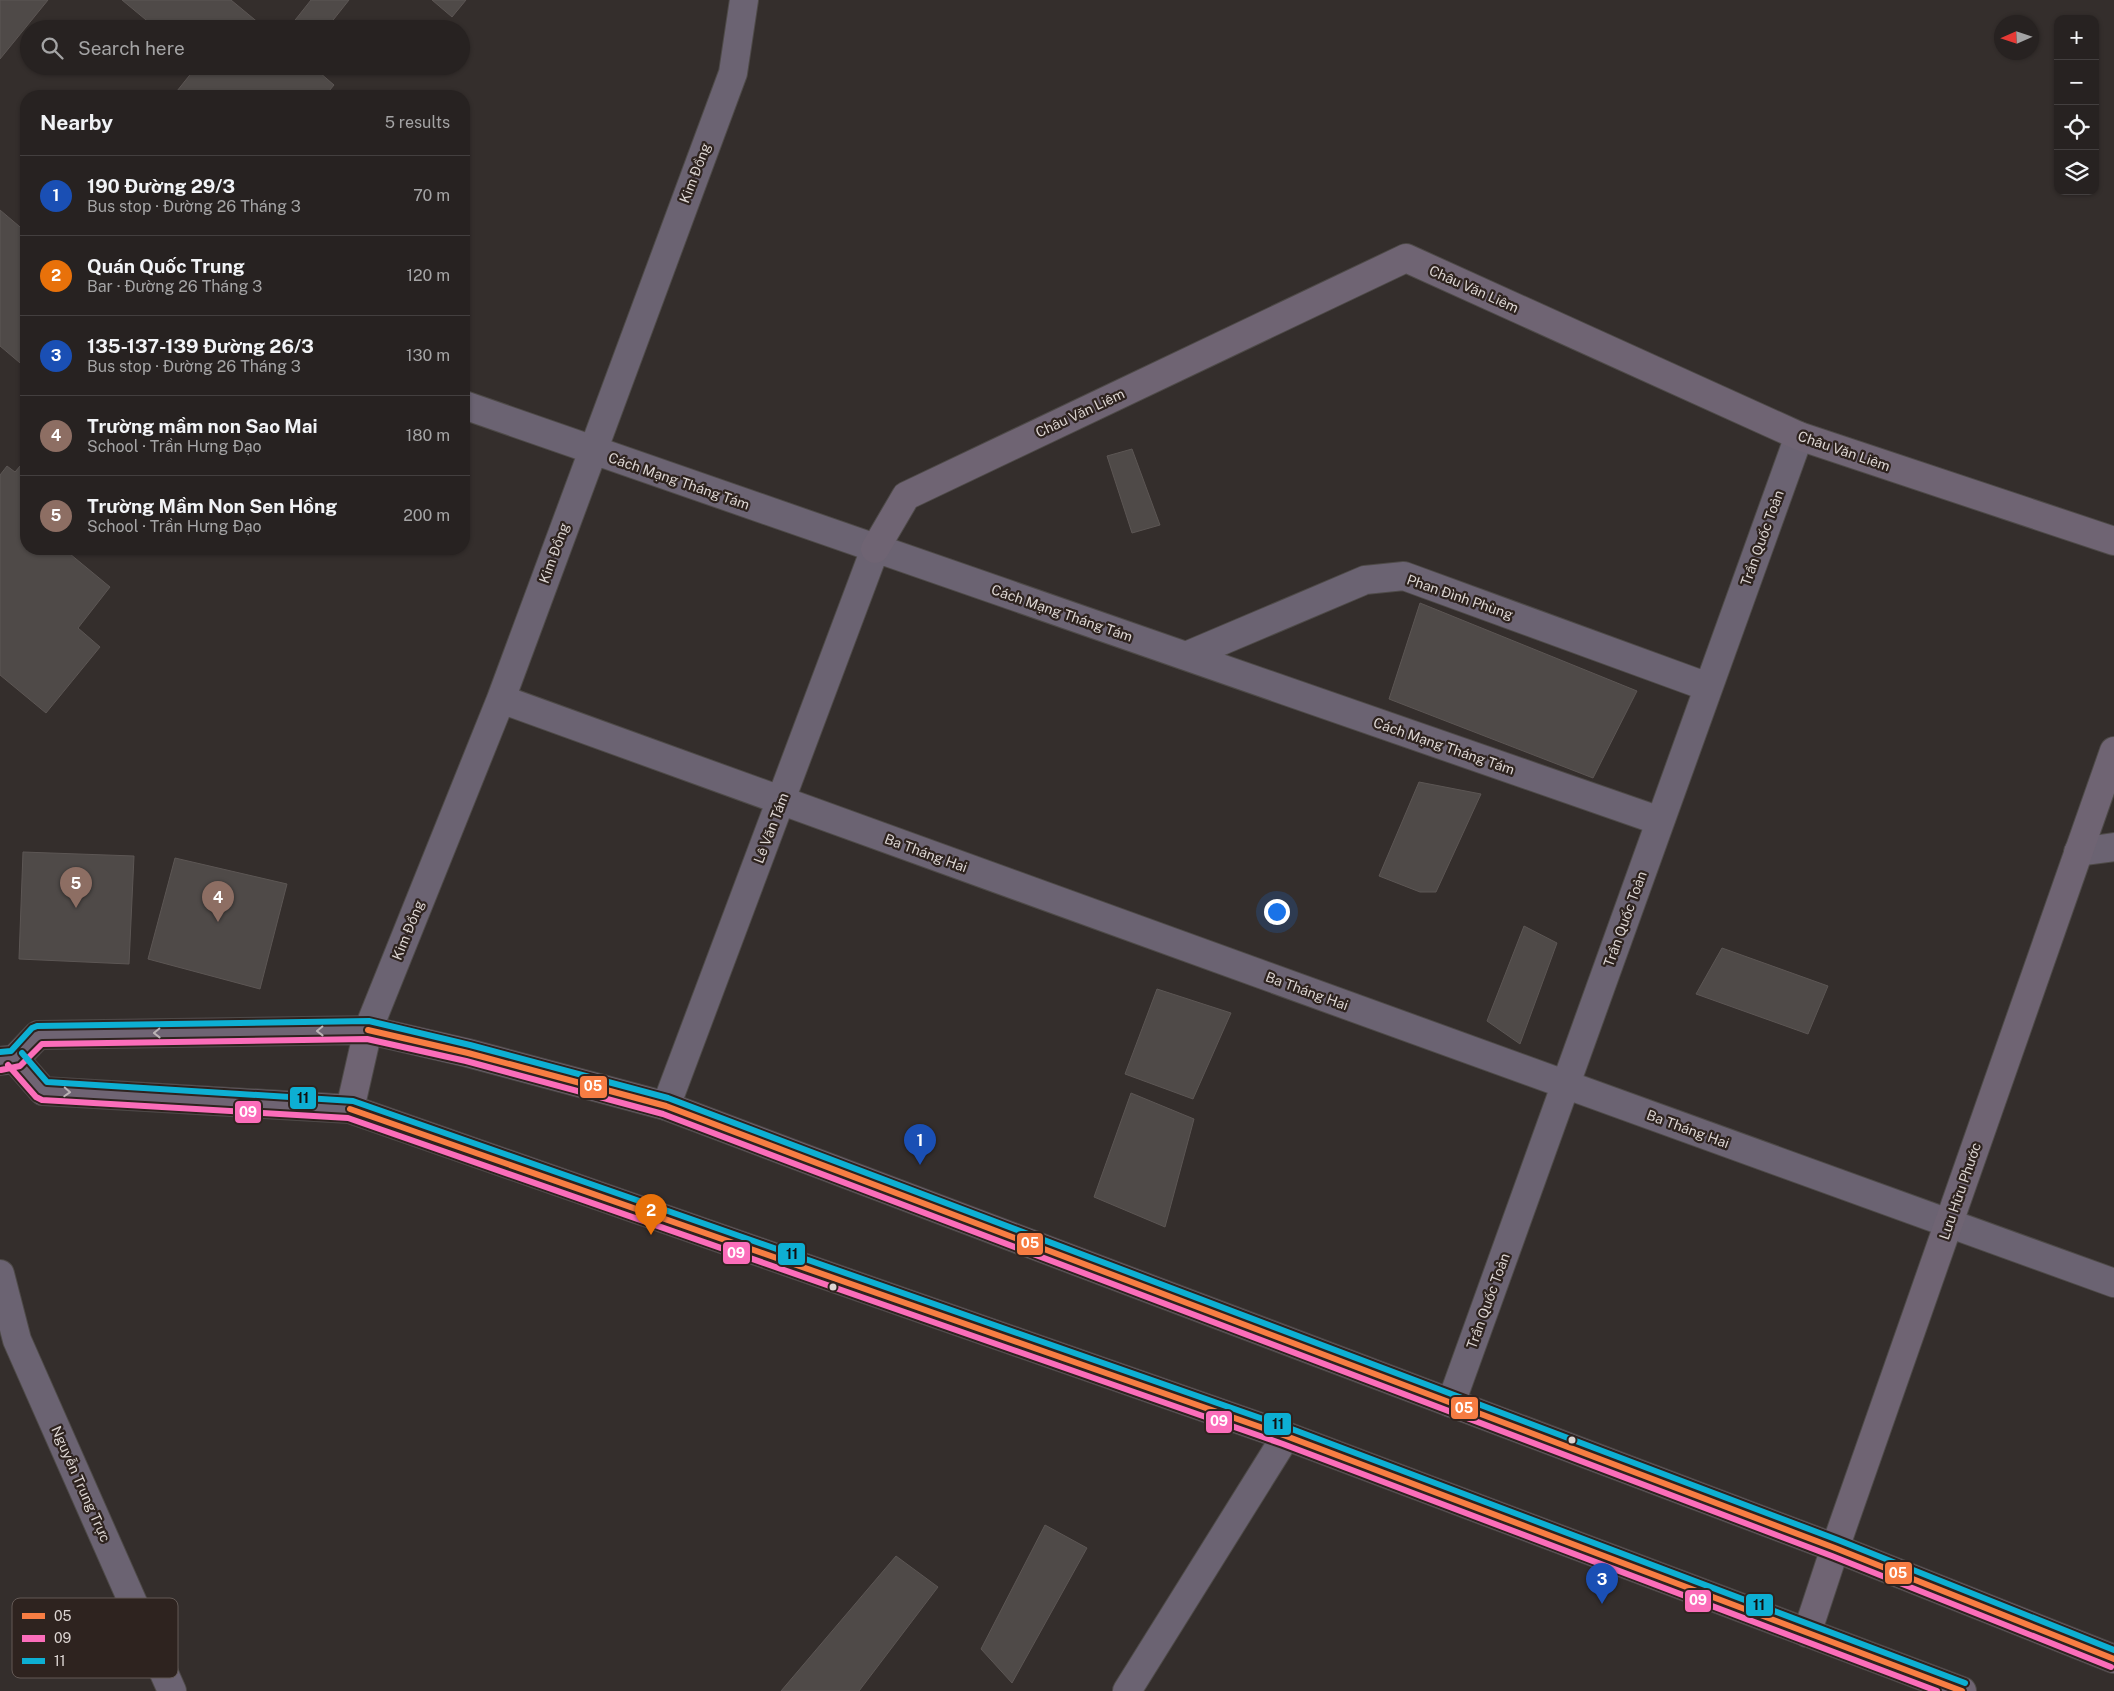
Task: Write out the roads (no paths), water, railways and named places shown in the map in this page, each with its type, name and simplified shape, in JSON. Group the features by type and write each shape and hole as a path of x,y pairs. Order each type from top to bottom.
{"street":[{"name":"Kim Đồng","path":"368,1030 501,699 733,73 744,0"},
{"name":"Châu Văn Liêm","path":"875,549 906,496 1406,258 1799,436 2114,541"},
{"name":"Cách Mạng Tháng Tám","path":"470,407 1660,821"},
{"name":"Trần Quốc Toản","path":"1451,1403 1799,436"},
{"name":"Lê Văn Tám","path":"666,1106 875,549"},
{"name":"Phan Đình Phùng","path":"1186,656 1364,580 1404,576 1708,687"},
{"name":"Ba Tháng Hai","path":"501,699 2114,1283"},
{"name":"Lưu Hữu Phước","path":"1807,1633 1834,1548 2114,751"},
{"path":"2078,852 2114,847"},
{"path":"350,1109 368,1030"},
{"path":"1962,1691 1286,1436 350,1109 42,1091 8,1060 38,1035 368,1030 468,1053 666,1106 1834,1548 2114,1659"},
{"name":"Nguyễn Trung Trực","path":"0,1274 17,1340 131,1598"},
{"path":"1127,1691 1286,1436"},
{"name":"Nguyễn Trung Trực","path":"166,1678 172,1691"}],"place":[{"name":"Trường Mầm Non Sen Hồng","path":"76,908"},
{"name":"Trường mầm non Sao Mai","path":"218,922"},
{"name":"190 Đường 29/3","path":"920,1165"},
{"name":"Quán Quốc Trung","path":"651,1235"},
{"name":"135-137-139 Đường 26/3","path":"1602,1604"}]}
